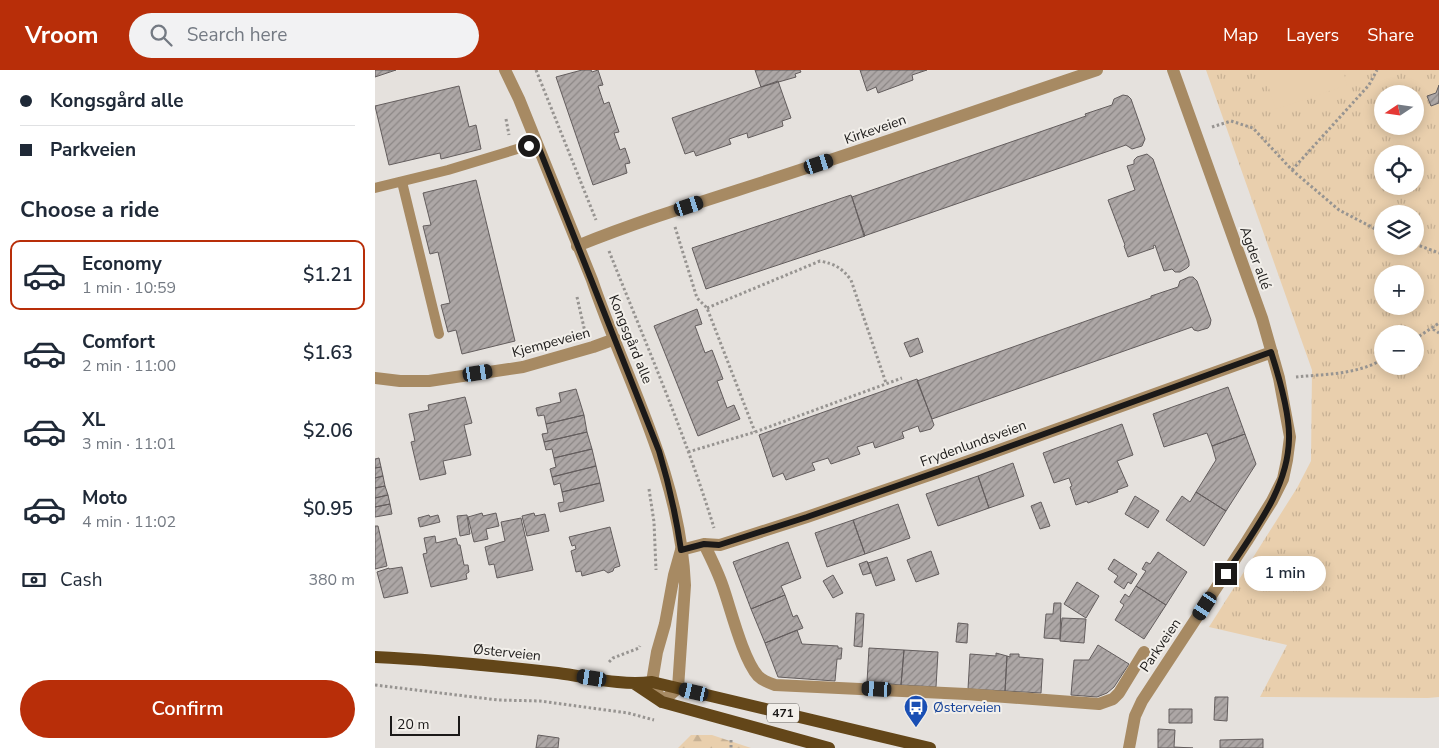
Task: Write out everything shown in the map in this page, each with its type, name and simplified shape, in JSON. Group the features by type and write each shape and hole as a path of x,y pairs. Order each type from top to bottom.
{"main road":[{"name":"Østerveien","path":"375,657 475,664 635,684 652,682 930,748"},
{"name":"Østerveien","path":"635,684 662,702 829,748"}],"street":[{"name":"Kongsgård alle","path":"505,70 537,143 659,451 673,500 685,585 678,688"},
{"name":"Kirkeveien","path":"577,246 670,212 1097,70"},
{"name":"Agder allé","path":"1173,70 1262,318 1279,378 1290,438 1287,460"},
{"name":"Kjempeveien","path":"375,378 401,381 429,381 523,367 615,339"},
{"name":"Frydenlundsveien","path":"681,550 704,544 719,545 946,469 1271,352"},
{"name":"Parkveien","path":"1129,748 1135,716 1142,701 1252,533 1283,479 1287,460"},
{"path":"704,544 723,586 752,667 759,676 775,685 966,694 1099,704 1113,699 1119,693 1144,652"},
{"name":"Kongsgård alle","path":"652,682 657,652 681,550"},
{"path":"652,682 662,702 678,688"}],"lane":[{"path":"375,188 513,152 537,143"},
{"path":"402,182 439,334"}],"path":[{"path":"536,70 688,452 704,495 719,545"},
{"path":"1292,170 1369,85 1377,70"},
{"path":"506,117 513,152"},
{"path":"1195,132 1231,122 1253,128 1292,170 1339,210 1374,228"},
{"path":"670,212 697,298 707,308 755,432"},
{"path":"1424,247 1439,253"},
{"path":"707,308 820,261 832,263 842,268 851,280 886,383"},
{"path":"577,296 583,326 588,340 593,347"},
{"path":"1424,334 1439,323"},
{"path":"1433,328 1439,333"},
{"path":"1279,378 1342,373 1374,364"},
{"path":"688,452 755,432 902,378"},
{"path":"648,486 653,522 655,579"},
{"path":"608,663 613,658 639,648 643,640"},
{"path":"375,684 498,700 540,701 627,713 663,722"},
{"path":"723,738 739,742"},
{"path":"731,740 731,748"}],"green space":[{"path":"1206,70 1439,70 1439,85 1436,93 1427,96 1431,106 1439,104 1439,697 1260,697 1287,645 1209,627 1297,488 1311,461 1312,370"},
{"path":"1263,70 1343,70 1347,85 1276,109"},
{"path":"691,735 712,735 751,748 678,748"}],"building":[{"path":"375,70 396,70 375,77"},
{"path":"582,70 591,70 592,72 598,70 603,85 598,86 604,104 609,102 619,132 614,133 620,150 625,148 630,163 625,164 627,173 593,185 556,77"},
{"path":"755,70 800,70 801,72 795,74 796,77 761,87"},
{"path":"860,70 927,70 912,75 913,80 878,93 876,87 867,91"},
{"path":"778,81 791,118 782,121 783,126 748,138 747,133 729,139 731,144 696,156 694,151 685,154 672,118"},
{"path":"1439,85 1439,103 1431,106 1427,96 1436,93"},
{"path":"459,86 469,127 476,125 481,149 441,159 440,153 389,165 375,106"},
{"path":"1123,95 1131,99 1145,139 1142,146 1132,149 1126,145 864,236 852,197 1086,116 1085,114 1112,105 1114,99"},
{"path":"1147,154 1153,159 1189,261 1189,266 1180,272 1175,272 1172,269 1164,271 1155,245 1153,246 1154,248 1128,257 1108,200 1135,190 1127,166 1134,164 1134,160 1137,157"},
{"path":"476,180 515,341 462,354 456,330 448,332 441,305 450,303 438,252 430,254 423,226 431,225 423,193"},
{"path":"851,195 865,236 706,289 692,248"},
{"path":"1193,277 1197,281 1211,320 1208,328 1198,331 1192,327 932,419 917,381 1151,298 1151,296 1178,287 1180,281"},
{"path":"697,309 702,324 695,326 705,353 712,350 723,379 717,381 727,408 734,405 740,419 698,436 654,326"},
{"path":"918,338 923,352 910,357 904,343"},
{"path":"917,379 934,425 931,429 920,432 918,426 902,432 904,438 875,448 873,442 857,447 860,454 831,464 828,458 812,463 815,470 786,480 783,473 773,477 759,435"},
{"path":"1228,387 1245,434 1212,446 1207,433 1164,447 1153,414"},
{"path":"576,389 584,415 546,424 544,415 538,416 536,408 561,402 559,393"},
{"path":"465,397 472,423 464,425 471,455 443,461 446,474 420,480 411,442 415,441 409,414 429,410 428,405"},
{"path":"584,415 587,432 544,442 542,434 548,433 546,424"},
{"path":"1122,424 1133,455 1117,461 1128,486 1117,490 1118,492 1088,503 1087,501 1076,505 1069,478 1054,483 1043,453"},
{"path":"587,432 592,449 554,458 552,449 546,450 544,442"},
{"path":"1245,434 1256,464 1226,511 1196,492 1216,460 1212,446"},
{"path":"592,449 596,466 552,477 550,469 556,467 554,458"},
{"path":"379,458 381,467 375,468 375,459"},
{"path":"1013,463 1024,496 989,508 978,476"},
{"path":"596,466 600,483 562,492 560,483 554,485 552,477"},
{"path":"381,467 383,476 375,478 375,468"},
{"path":"383,476 385,486 375,488 375,478"},
{"path":"978,476 989,508 938,526 926,494"},
{"path":"600,483 604,501 560,512 558,503 564,502 562,492"},
{"path":"385,486 388,495 375,498 375,488"},
{"path":"1196,492 1226,511 1204,546 1166,520 1182,496 1190,502"},
{"path":"388,495 390,504 375,507 375,498"},
{"path":"1135,496 1159,511 1148,528 1125,514"},
{"path":"1041,502 1050,526 1040,529 1031,506"},
{"path":"390,504 392,514 375,517 375,507"},
{"path":"898,504 910,538 865,554 853,520"},
{"path":"482,513 483,516 496,513 499,526 486,529 488,539 474,542 468,517"},
{"path":"534,513 535,516 545,514 549,531 527,536 522,516"},
{"path":"429,515 430,517 438,515 440,522 420,527 418,518"},
{"path":"467,515 470,534 460,536 457,516"},
{"path":"521,518 533,570 497,578 494,564 489,565 485,547 505,541 501,522"},
{"path":"853,520 865,554 827,567 815,533"},
{"path":"375,526 378,526 387,566 375,569"},
{"path":"610,527 620,566 608,573 604,570 582,576 581,571 576,572 571,551 576,549 575,545 572,546 569,537"},
{"path":"435,536 436,543 456,538 458,545 460,545 464,565 468,565 467,579 431,587 423,554 427,553 424,538"},
{"path":"788,542 801,578 781,586 785,595 751,609 733,562"},
{"path":"931,551 939,574 916,582 907,560"},
{"path":"1158,552 1187,572 1166,605 1136,586 1146,571 1142,569 1146,562 1150,564"},
{"path":"887,557 895,580 876,586 868,563"},
{"path":"1114,559 1137,574 1131,584 1128,582 1124,589 1114,582 1118,576 1108,569"},
{"path":"867,561 871,573 863,575 859,564"},
{"path":"402,567 408,593 384,598 377,572 389,568"},
{"path":"833,575 843,593 833,598 823,581"},
{"path":"1077,582 1099,596 1086,618 1064,604"},
{"path":"1136,586 1166,605 1144,639 1115,620 1124,605 1120,602 1125,594 1129,597"},
{"path":"785,595 793,617 797,615 803,628 765,643 751,609"},
{"path":"1054,603 1061,603 1060,639 1044,638 1046,614 1053,614"},
{"path":"856,613 864,614 862,647 854,646"},
{"path":"1062,618 1086,619 1084,643 1060,641"},
{"path":"958,623 968,624 967,643 956,642"},
{"path":"797,630 802,644 838,646 838,648 842,648 841,659 837,659 835,681 778,677 765,643"},
{"path":"1098,645 1129,664 1114,687 1107,693 1097,697 1071,695 1074,660 1089,660"},
{"path":"869,648 904,650 901,685 867,682"},
{"path":"904,650 938,652 936,687 901,685"},
{"path":"996,653 1007,656 1005,691 968,689 970,654 996,656"},
{"path":"1010,654 1019,654 1019,657 1043,659 1041,693 1005,691 1007,656 1010,657"},
{"path":"1215,697 1228,697 1227,721 1214,720"},
{"path":"1169,709 1192,709 1192,723 1169,723"},
{"path":"1158,729 1175,730 1174,747 1193,748 1158,748"},
{"path":"538,735 559,738 558,748 536,748"},
{"path":"1263,739 1263,748 1220,748 1220,740"}],"place":[{"name":"Østerveien","path":"916,728"}],"route":[{"path":"529,146 537,143 659,451 671,490 681,550 704,544 719,545 807,517 1271,352 1286,411 1290,438 1287,460 1283,479 1272,501 1226,574"}]}
